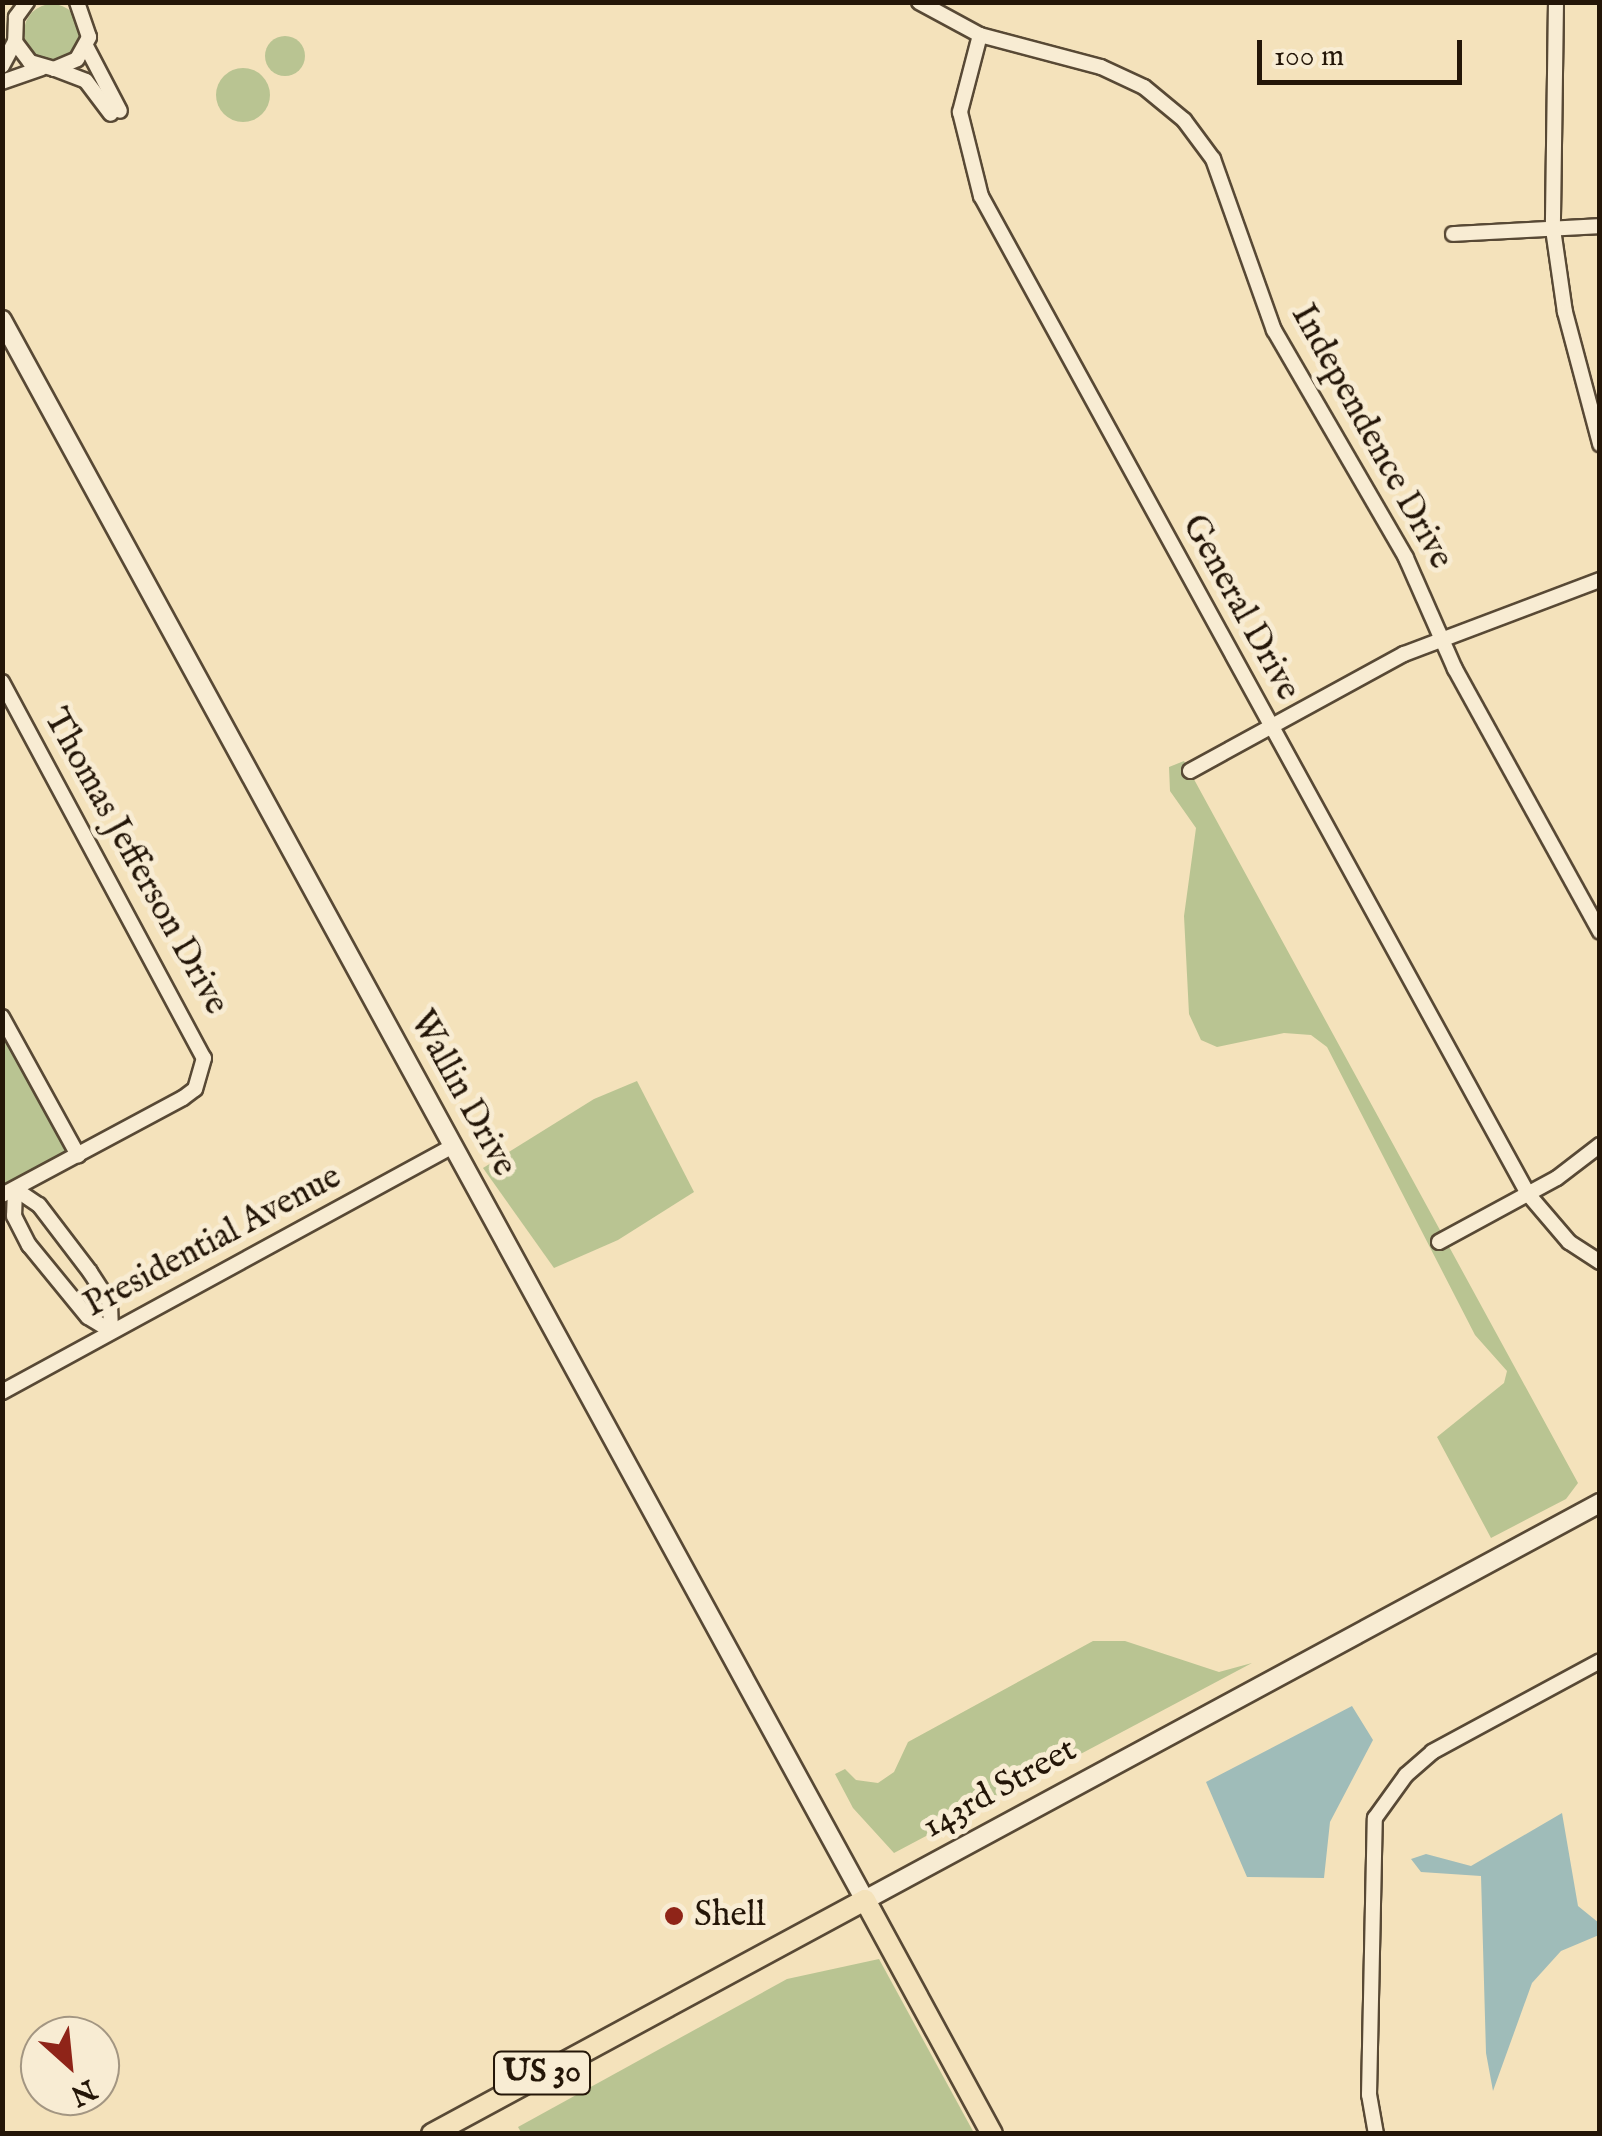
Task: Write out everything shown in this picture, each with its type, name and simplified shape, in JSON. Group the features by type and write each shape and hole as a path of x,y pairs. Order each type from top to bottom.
{"main road":[{"name":"Wallin Drive","path":"2,320 864,1900"},
{"name":"143rd Street","path":"432,2134 1600,1503"},
{"path":"864,1900 992,2134"}],"street":[{"path":"2,66 15,42 13,10 26,2"},
{"path":"77,2 90,25"},
{"path":"2,82 78,59 86,46 97,2"},
{"name":"Independence Drive","path":"919,2 980,35 1101,67 1144,87 1184,120 1213,159 1234,206 1274,330 1406,558 1443,638 1600,932"},
{"path":"1556,2 1552,229 1565,312 1600,444"},
{"name":"General Drive","path":"980,35 960,112 981,196 1528,1194 1569,1242 1600,1262"},
{"path":"15,42 48,68 86,81 115,112 86,46"},
{"path":"1454,234 1600,226"},
{"path":"1190,770 1443,638 1600,580"},
{"name":"Thomas Jefferson Drive","path":"2,682 200,1044 202,1073 183,1098 78,1155"},
{"path":"2,1016 78,1155 9,1192"},
{"path":"1439,1242 1528,1194 1600,1145"},
{"name":"Presidential Avenue","path":"2,1392 453,1146"},
{"path":"9,1192 39,1205 90,1272 110,1303 111,1331"},
{"path":"9,1192 14,1216 29,1244 88,1317 111,1331"},
{"path":"1376,2134 1369,2095 1374,1818 1406,1775 1432,1752 1600,1661"}],"green space":[{"path":"52,4 72,12 80,32 72,52 52,60 32,52 24,32 32,12"},
{"path":"285,36 299,42 305,56 299,70 285,76 271,70 265,56 271,42"},
{"path":"243,68 262,76 270,95 262,114 243,122 224,114 216,95 224,76"},
{"path":"1184,761 1578,1483 1566,1499 1491,1538 1437,1437 1504,1383 1507,1371 1475,1335 1327,1047 1311,1035 1284,1033 1217,1047 1201,1040 1189,1014 1184,916 1196,828 1170,791 1169,767"},
{"path":"2,1031 70,1154 2,1190"},
{"path":"637,1081 694,1192 618,1240 554,1268 483,1168 594,1099"},
{"path":"1093,1641 1125,1641 1219,1672 1252,1663 894,1853 853,1808 835,1774 845,1769 856,1780 878,1783 894,1772 908,1742"},
{"path":"879,1959 974,2133 522,2134 518,2127 787,1979"}],"water":[{"path":"1352,1706 1373,1740 1330,1822 1324,1878 1247,1877 1206,1782"},
{"path":"1562,1813 1578,1906 1599,1923 1599,1935 1561,1951 1532,1983 1493,2091 1486,2053 1481,1876 1421,1872 1411,1859 1426,1854 1471,1866"}],"place":[{"name":"Shell","path":"674,1916"}]}
